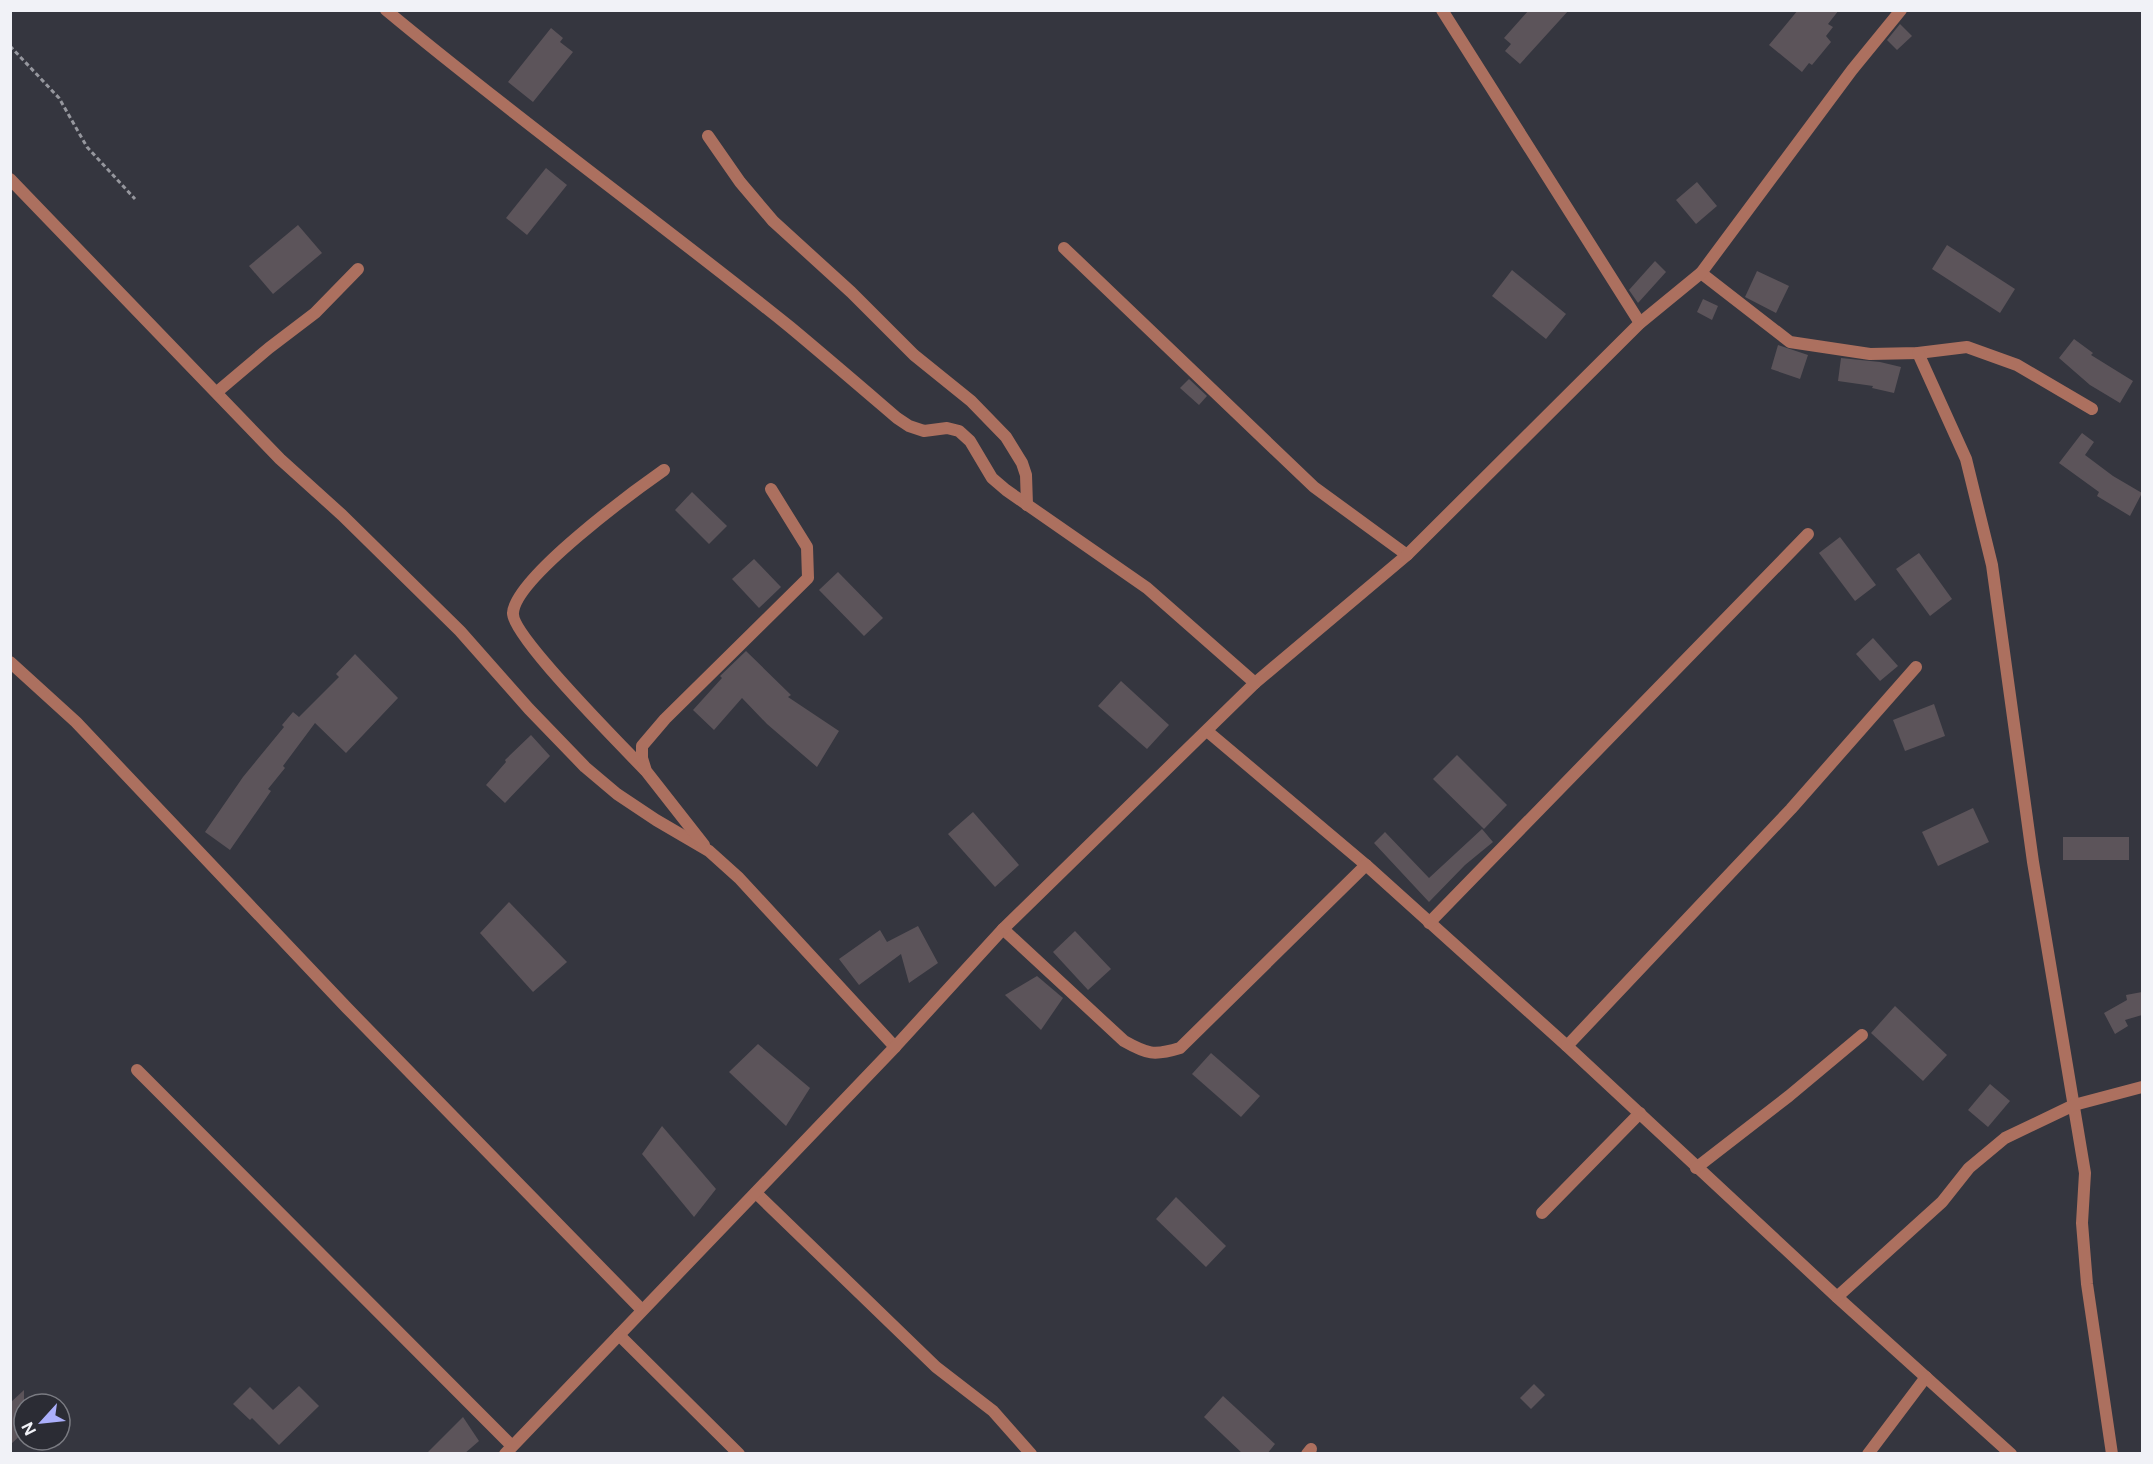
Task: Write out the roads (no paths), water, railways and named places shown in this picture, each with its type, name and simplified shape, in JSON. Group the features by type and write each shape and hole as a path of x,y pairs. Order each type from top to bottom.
{"street":[{"path":"386,10 513,113 791,328 897,418 909,426 924,431 947,428 959,431 970,441 992,478 1147,588 1255,683"},
{"path":"1442,10 1640,324"},
{"path":"137,1070 509,1450 895,1047 1003,929 1255,683 1407,555 1640,324 1701,273 1852,70 1901,10"},
{"path":"708,136 740,182 773,221 851,292 914,355 971,401 1006,437 1023,463 1027,505"},
{"path":"10,179 280,459 342,515 460,631 529,709 585,767 617,794 709,851"},
{"path":"1064,248 1314,487 1407,555"},
{"path":"217,392 315,314 358,269"},
{"path":"1701,273 1790,342 1870,354 1918,353 1967,347 2018,365 2092,409"},
{"path":"1918,353 1966,459 1992,565 2034,862 2085,1173 2082,1223 2087,1284 2112,1454"},
{"path":"664,470 603,515 541,570 524,588 512,612 514,620 572,694 646,771 709,851 739,878 895,1047"},
{"path":"646,771 642,758 642,746 665,719 808,578 807,547 771,489"},
{"path":"1429,923 1808,534"},
{"path":"10,662 76,722 347,1008 642,1310"},
{"path":"1567,1046 1791,809 1916,667"},
{"path":"1207,731 1365,865 1567,1046 1837,1298 2011,1454"},
{"path":"1003,929 1124,1041 1140,1050 1161,1054 1180,1048 1365,865"},
{"path":"1696,1168 1789,1096 1862,1035"},
{"path":"1837,1298 1942,1202 1969,1168 2005,1138 2073,1105 2142,1087"},
{"path":"1542,1213 1640,1113"},
{"path":"756,1193 936,1367 993,1411 1031,1454"},
{"path":"619,1335 739,1454"},
{"path":"1868,1454 1926,1377"}]}
